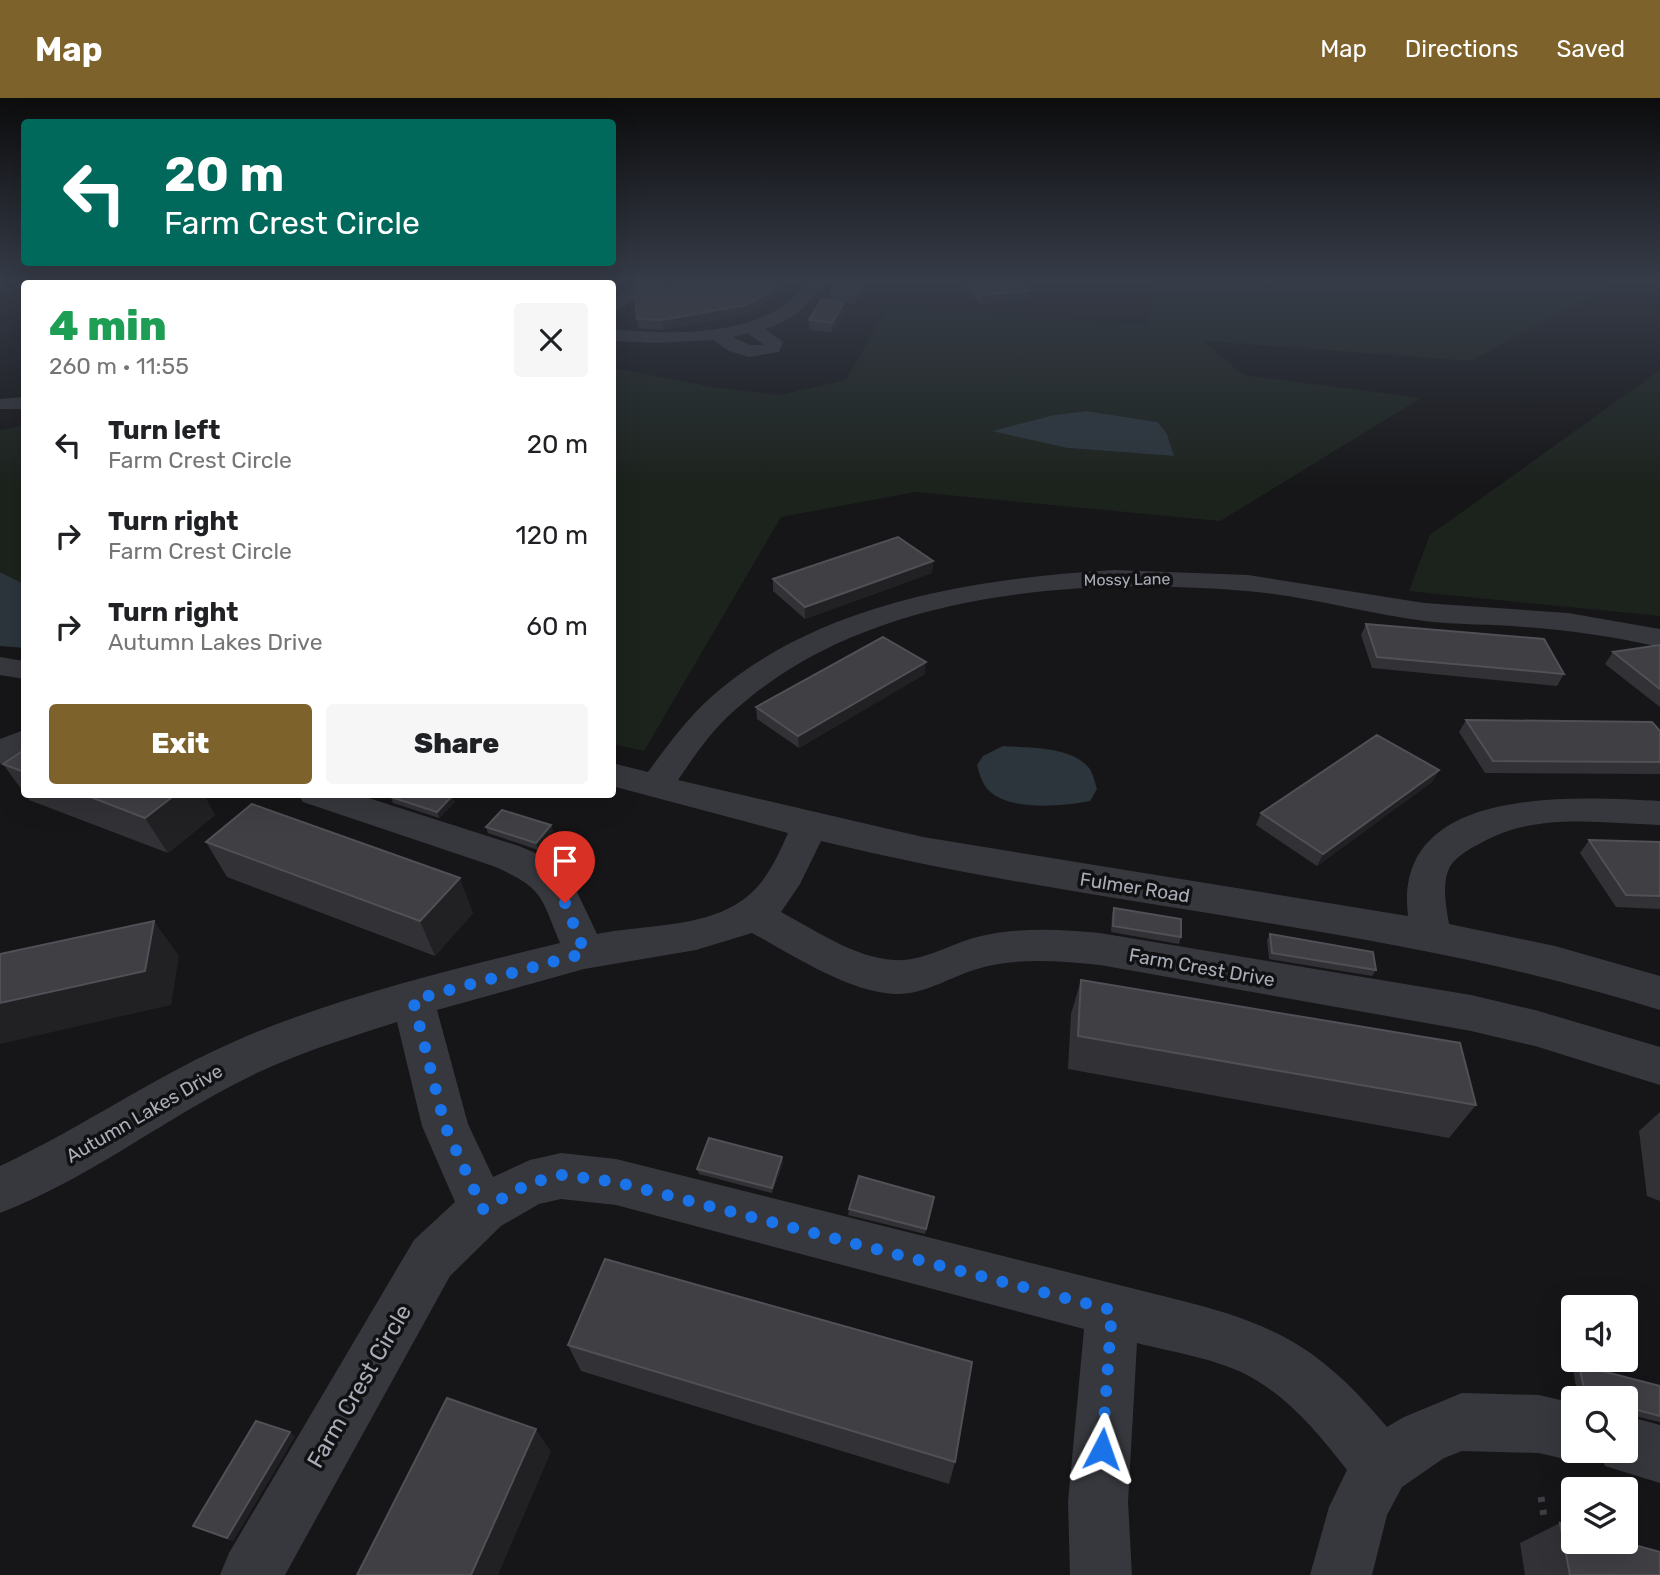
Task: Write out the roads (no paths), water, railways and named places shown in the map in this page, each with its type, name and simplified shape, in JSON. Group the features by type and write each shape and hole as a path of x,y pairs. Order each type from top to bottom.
{"street":[{"path":"741,350 766,350"},
{"name":"Mossy Lane","path":"656,786 698,729 732,696 820,640 869,621 933,602 998,590 1122,577 1188,579 1317,592 1422,612 1575,623 1660,638"},
{"path":"0,666 21,670"},
{"path":"0,753 21,742"},
{"name":"Fulmer Road","path":"616,775 810,826 967,859 1431,936 1523,955 1660,993"},
{"path":"327,798 506,856 534,868 554,884 585,953"},
{"path":"1431,936 1425,901 1431,866 1448,845 1475,828 1503,816 1542,810 1660,813"},
{"name":"Autumn Lakes Drive","path":"0,1190 73,1154 177,1090 292,1038 413,1000 585,953 708,932 752,915 775,893 810,826"},
{"name":"Farm Crest Drive","path":"752,915 871,973 895,977 919,974 976,953 1016,944 1100,949 1471,1013 1535,1028 1660,1066"},
{"path":"413,1000 445,1126 483,1209"},
{"name":"Farm Crest Circle","path":"251,1575 432,1258 483,1209 530,1183 561,1175 616,1182 1230,1342 1279,1363 1326,1400 1381,1466"},
{"path":"1101,1575 1098,1502 1112,1310"},
{"path":"1341,1575 1359,1507 1381,1466 1424,1437 1462,1422 1539,1423 1561,1429"},
{"path":"1638,1448 1660,1454"}]}
